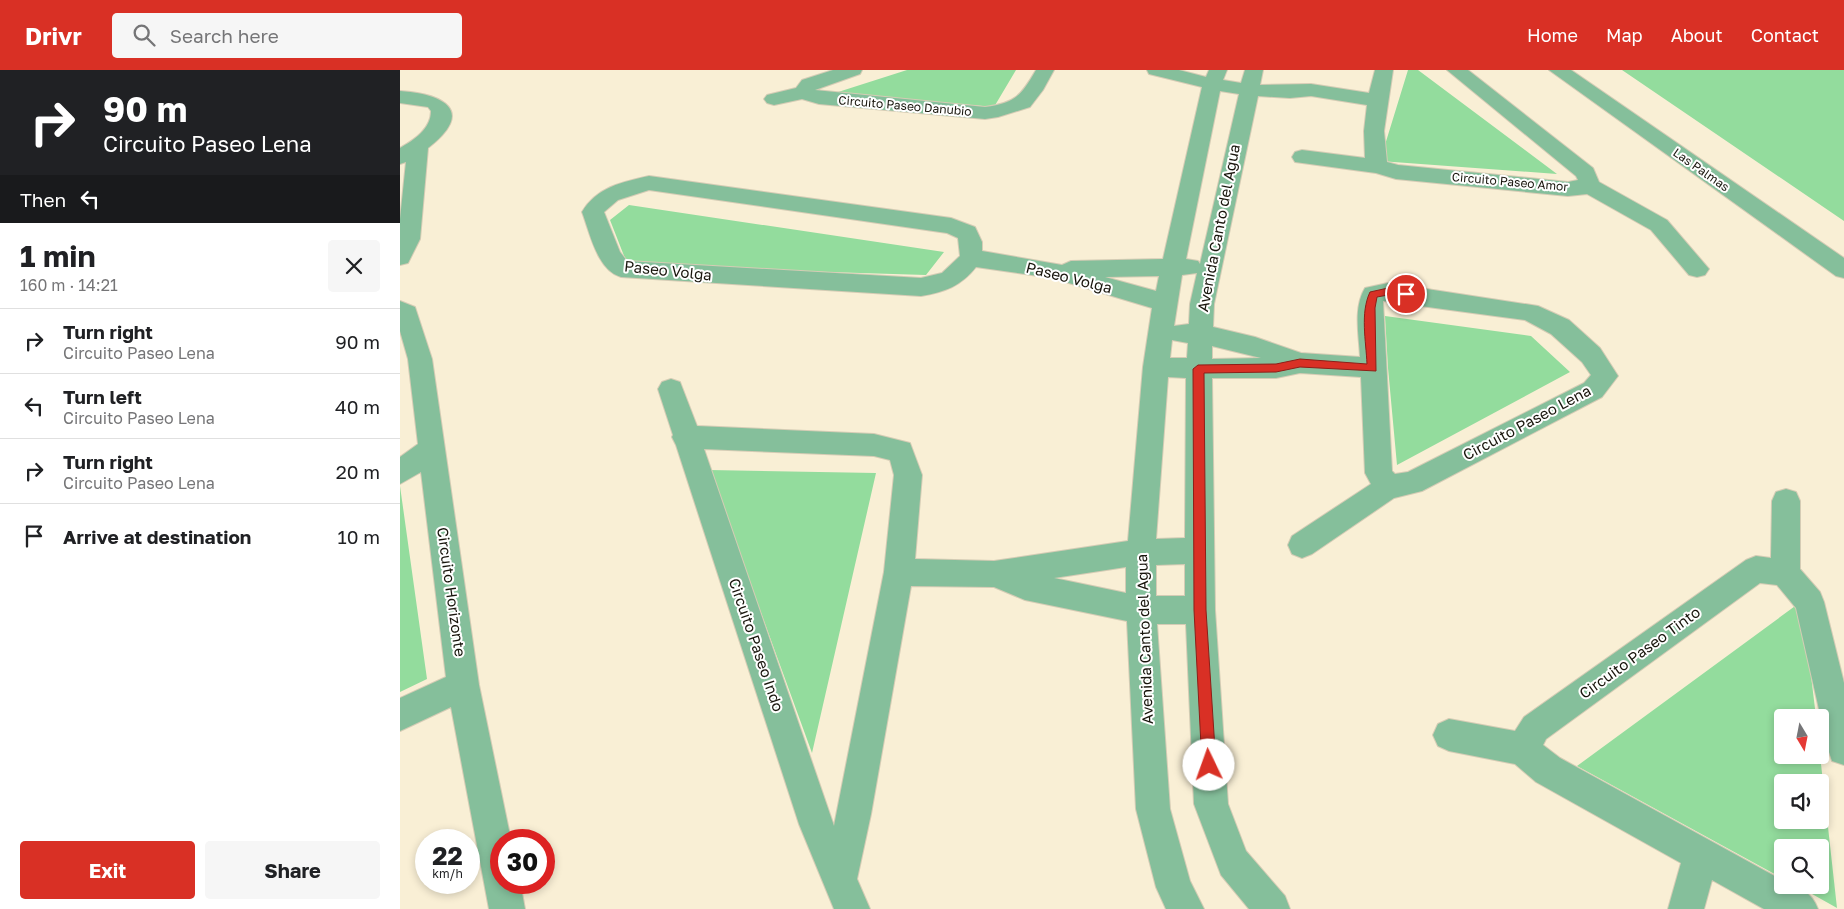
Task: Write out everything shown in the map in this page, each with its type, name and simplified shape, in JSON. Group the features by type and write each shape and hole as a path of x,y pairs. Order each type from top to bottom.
{"street":[{"name":"Circuito Paseo Danubio","path":"853,70 809,84 803,94 819,98 985,113 1011,110 1028,100 1045,70"},
{"path":"1156,70 1215,77 1252,77 1290,92 1311,90 1377,100"},
{"path":"1378,166 1374,154 1377,100 1384,70"},
{"name":"Circuito Paseo Amor","path":"1302,157 1378,166 1396,172 1568,189 1590,186 1586,172 1456,70"},
{"name":"Las Palmas","path":"1558,70 1844,270"},
{"name":"Avenida Canto del Agua","path":"1186,909 1174,887 1153,809 1141,610 1141,552 1156,367 1165,303 1215,77"},
{"name":"Avenida Canto del Agua","path":"1252,77 1202,304 1198,369 1200,610 1211,804 1233,863 1272,909"},
{"path":"774,99 803,94"},
{"path":"400,98 415,97 429,100 439,107 442,116 440,126 436,132 411,159 409,239 400,258"},
{"name":"Paseo Volga","path":"649,184 951,226 967,232 971,242 971,258 953,279 936,286 921,287 620,269 610,256 593,212 600,201 620,190 649,184"},
{"path":"1590,186 1659,224 1697,268"},
{"name":"Paseo Volga","path":"971,258 1052,270 1165,303"},
{"path":"1052,270 1173,266 1210,268"},
{"name":"Circuito Paseo Lena","path":"1388,292 1530,312 1560,327 1591,355 1605,376 1593,390 1412,483 1388,486 1379,473 1372,368 1370,308 1373,294 1388,292"},
{"name":"Circuito Horizonte","path":"400,310 407,313 420,359 463,685 491,829"},
{"path":"1161,332 1200,334 1278,354 1300,363"},
{"path":"1156,367 1198,369 1276,368 1300,363 1372,368"},
{"name":"Circuito Paseo Indo","path":"671,390 816,824 852,909"},
{"path":"686,437 874,445 901,452 908,475 899,572 856,804 840,877"},
{"path":"400,472 432,449"},
{"path":"1302,545 1388,486"},
{"path":"1786,501 1785,573 1809,602 1844,749"},
{"path":"899,572 994,574 1141,552 1199,551"},
{"name":"Circuito Paseo Tinto","path":"1523,749 1535,728 1756,569 1785,573"},
{"path":"994,574 1025,586 1141,610 1200,610"},
{"path":"400,715 463,685"},
{"path":"1449,735 1523,749 1548,770 1800,909"},
{"path":"1686,909 1701,854"},
{"path":"504,894 507,909"}],"green space":[{"path":"907,70 1016,70 994,107 835,93"},
{"path":"1408,70 1418,70 1557,174 1380,161"},
{"path":"1622,70 1844,70 1844,221"},
{"path":"629,205 944,252 926,275 628,266 610,220"},
{"path":"1385,316 1531,336 1570,372 1397,465"},
{"path":"709,470 876,473 812,753"},
{"path":"400,486 427,679 400,692"},
{"path":"1802,601 1815,709 1774,709 1774,764 1821,764 1822,774 1774,774 1774,829 1828,829 1837,908 1812,894 1829,894 1829,839 1774,839 1774,874 1577,766"}],"route":[{"path":"1209,765 1200,610 1198,369 1276,368 1300,363 1372,368 1370,308 1373,294 1388,292 1406,294"}]}
